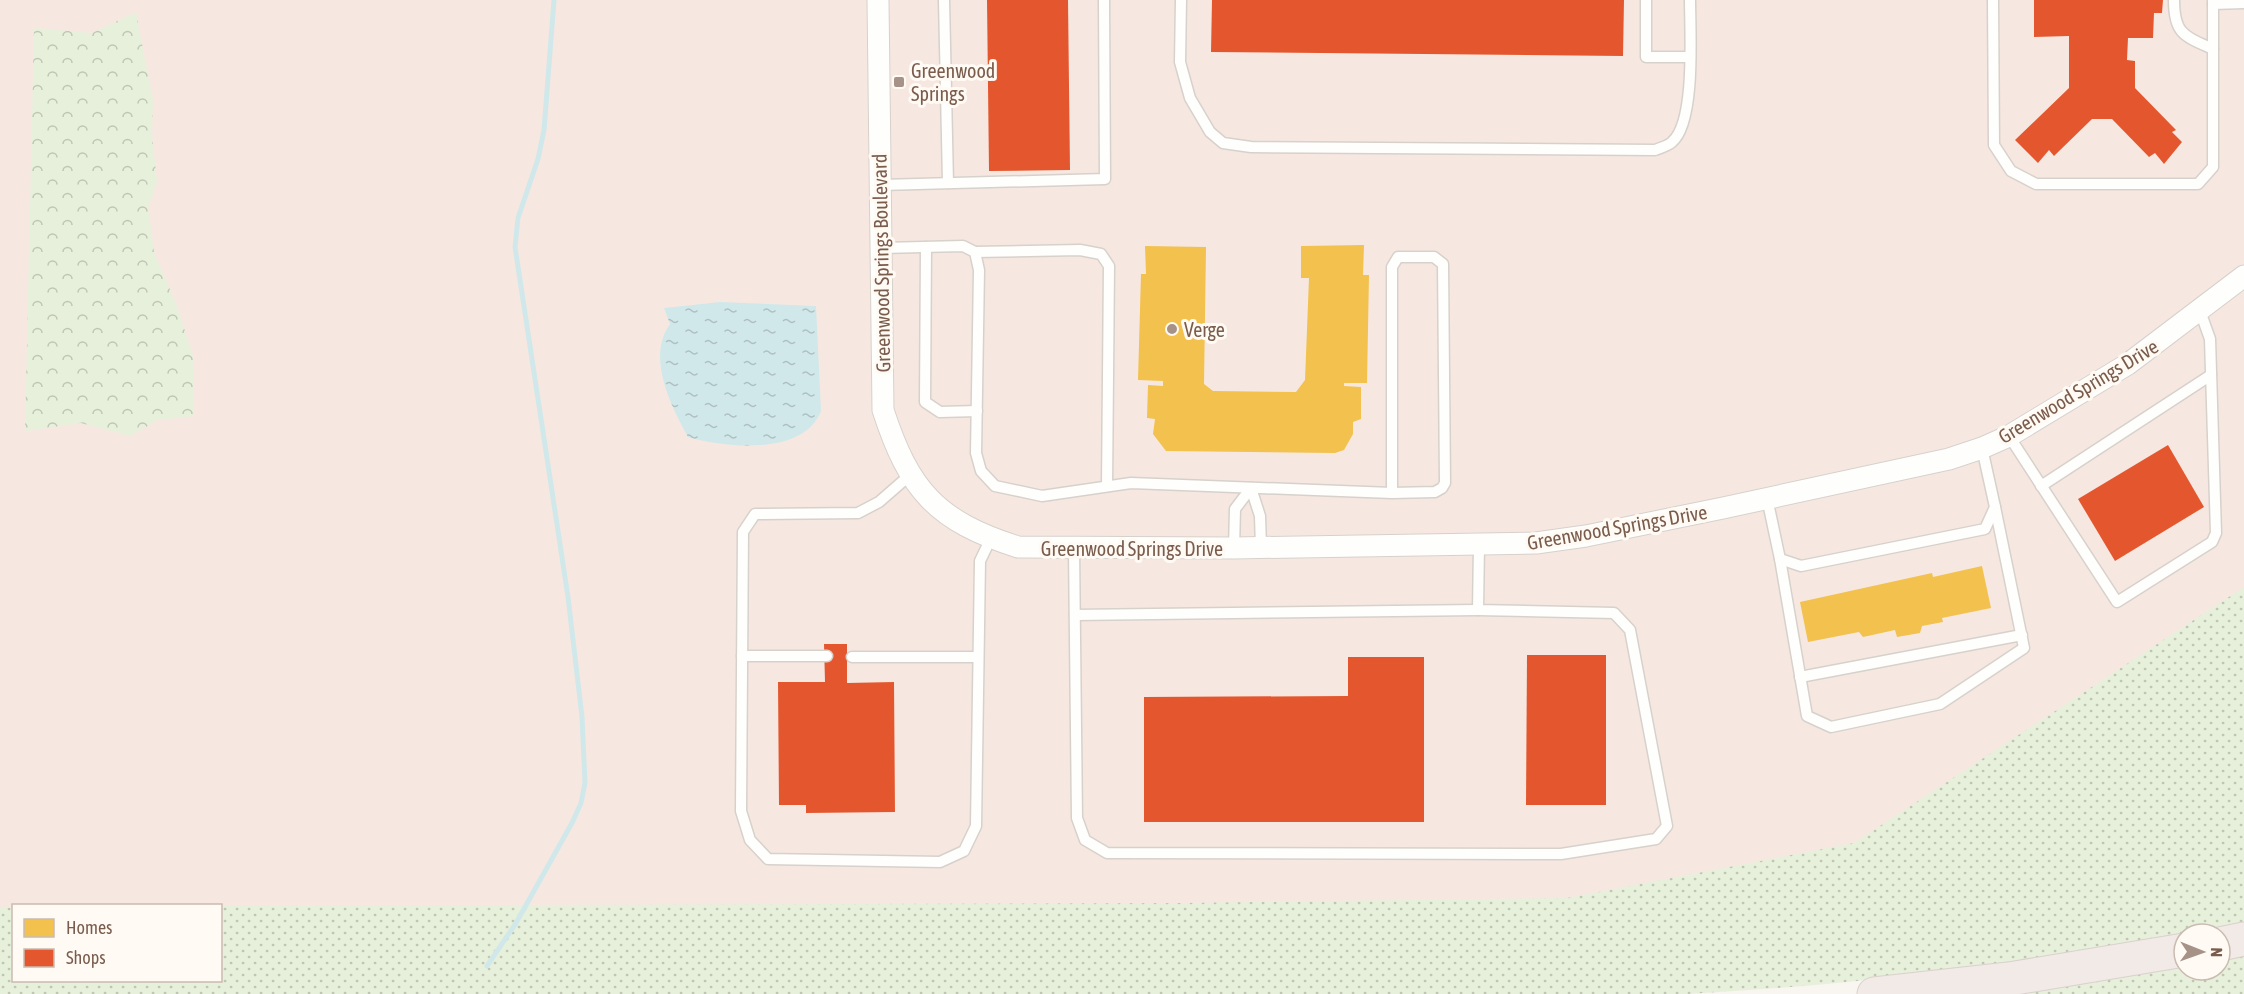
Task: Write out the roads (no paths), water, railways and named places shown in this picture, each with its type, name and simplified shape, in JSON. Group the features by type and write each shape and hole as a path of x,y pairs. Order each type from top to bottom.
{"highway":[{"path":"1874,994 2009,979 2172,952"}],"street":[{"name":"Greenwood Springs Boulevard","path":"878,0 883,410 893,441 910,475 939,509"},
{"name":"Greenwood Springs Drive","path":"939,509 992,538 1018,547 1074,549 1479,546 1536,543 1586,536 1949,459 1982,448 2009,436 2128,364 2244,276"}],"lane":[{"path":"944,0 948,183"},
{"path":"880,185 1105,178 1104,0"},
{"path":"1181,0 1180,62 1190,98 1210,132 1223,143 1251,147 1655,150 1672,143 1682,126 1690,86 1690,0"},
{"path":"1646,0 1646,57 1689,57"},
{"path":"1993,0 1994,145 2011,171 2036,184 2198,184 2213,167 2213,2 2244,3"},
{"path":"2174,0 2174,18 2183,36 2213,49"},
{"path":"882,248 963,246 975,252 1080,250 1101,254 1109,266 1107,486"},
{"path":"926,247 925,402 928,407 940,412 976,411"},
{"path":"975,252 979,270 976,453 981,471 995,486 1042,496 1131,483 1392,493 1435,492 1442,488 1445,483 1443,264 1434,257 1398,257 1392,267 1392,493"},
{"path":"2009,436 2117,603 2212,542 2216,533 2210,339 2200,311"},
{"path":"2041,486 2211,375"},
{"path":"1767,498 1807,716 1832,727 1940,704 2024,648 1982,448"},
{"path":"910,475 879,502 858,513 755,514 742,532 741,811 750,840 768,859 940,862 964,851 975,826 980,561 992,538"},
{"path":"1251,488 1260,516 1261,548"},
{"path":"1234,548 1235,509 1251,488"},
{"path":"1780,559 1801,566 1985,529 1995,507"},
{"path":"1478,610 1479,546"},
{"path":"1074,549 1077,818 1085,840 1107,853 1562,854 1656,839 1667,826 1630,630 1614,613 1478,610 1075,615"},
{"path":"1800,677 2022,635"},
{"path":"742,656 827,656"},
{"path":"852,657 978,657"}],"water":[{"path":"720,302 816,306 821,411 812,425 798,436 762,445 722,444 688,437 669,396 661,366 660,351 663,337 670,324 664,308"}],"waterway":[{"path":"487,966 516,923 572,823 581,803 585,783 582,717 568,597 515,247 518,218 538,159 544,130 554,0"}],"place":[{"name":"Greenwood Springs","path":"899,82"},
{"name":"Verge","path":"1172,329"}]}
